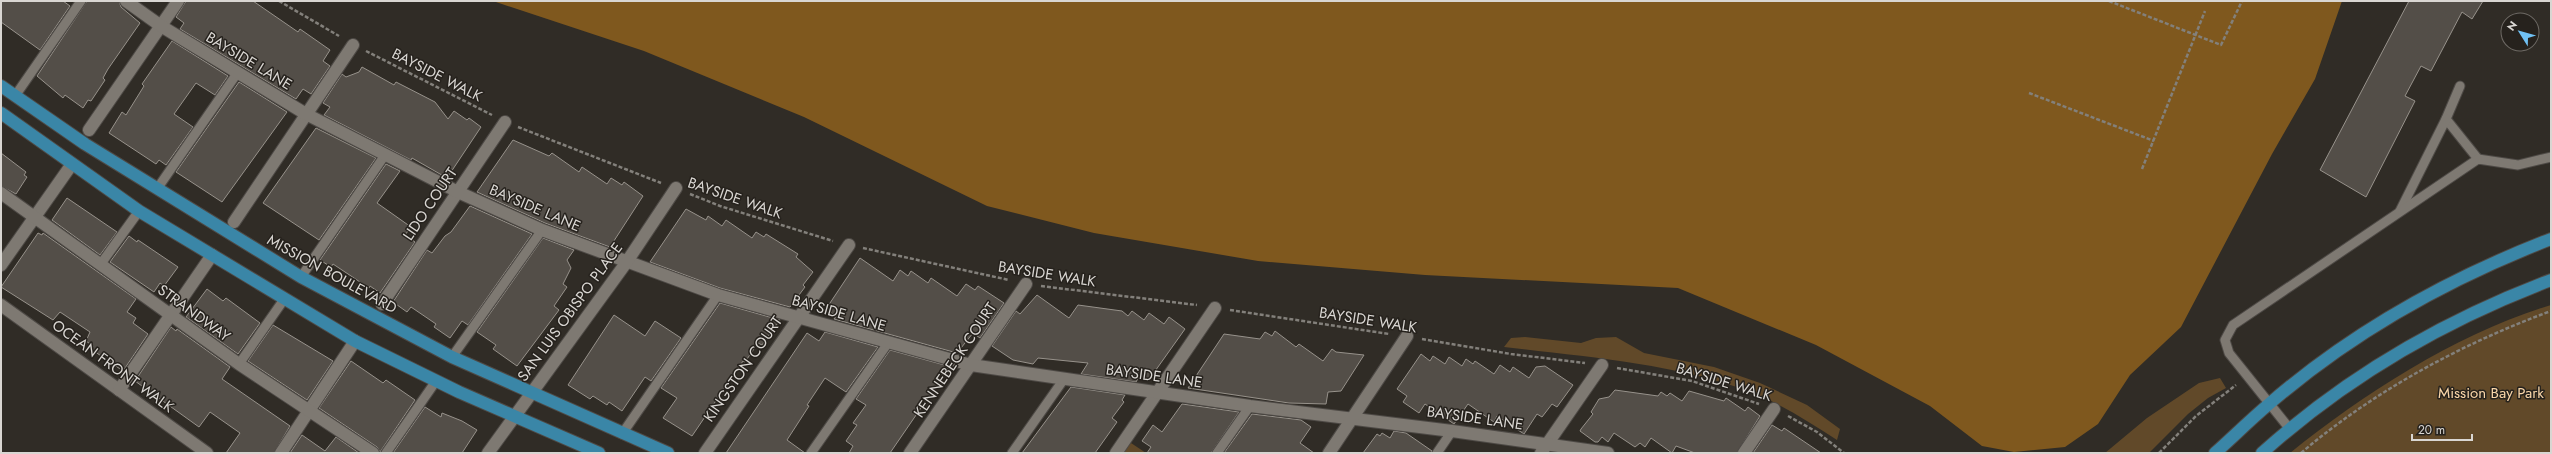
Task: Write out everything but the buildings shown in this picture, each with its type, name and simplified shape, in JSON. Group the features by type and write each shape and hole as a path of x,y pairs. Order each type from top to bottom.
{"main road":[{"name":"MISSION BOULEVARD","path":"1,86 157,189 301,277 452,357 622,434 668,453"},
{"path":"1,114 139,211 355,341 436,381 599,453"},
{"path":"2215,453 2269,403 2339,350 2426,297 2485,267 2551,239"},
{"path":"2262,453 2289,428 2343,386 2401,351 2472,314 2551,280"}],"street":[{"name":"BAYSIDE LANE","path":"126,1 161,26 306,114 458,192 542,230 626,263 718,295 970,365 1250,406 1452,431 1544,448 1608,453"},
{"path":"89,130 178,1"},
{"path":"234,222 353,44"},
{"name":"LIDO COURT","path":"382,304 505,122"},
{"path":"1,265 72,164"},
{"name":"SAN LUIS OBISPO PLACE","path":"488,453 626,263 676,188"},
{"name":"STRANDWAY","path":"1,193 239,364 307,411 373,453"},
{"name":"KINGSTON COURT","path":"705,453 849,245"},
{"path":"119,390 212,255"},
{"name":"KENNEBECK COURT","path":"910,453 1026,284"},
{"name":"OCEAN FRONT WALK","path":"1,305 207,453"},
{"path":"1116,453 1215,308"},
{"path":"1329,453 1407,336"},
{"path":"281,453 307,411 355,341"},
{"path":"1544,448 1602,365"},
{"path":"1744,453 1774,409"}],"lane":[{"path":"15,96 81,1"},
{"path":"157,189 238,72"},
{"path":"2400,211 2446,119 2460,86"},
{"path":"2446,119 2478,160"},
{"path":"301,277 385,155"},
{"path":"2289,428 2229,353 2224,340 2233,326 2400,211 2478,160 2518,165 2551,157"},
{"path":"100,265 139,211"},
{"path":"452,357 542,230"},
{"path":"622,434 718,295"},
{"path":"239,364 285,298"},
{"path":"811,453 888,343"},
{"path":"1012,453 1064,379"},
{"path":"386,453 436,381"},
{"path":"1218,453 1250,406"},
{"path":"1437,453 1452,431"}],"path":[{"name":"BAYSIDE WALK","path":"279,1 353,44 505,122 720,206 849,245 1026,284 1215,308 1407,336 1511,354 1602,365 1692,380 1774,409 1817,432 1844,453"},
{"path":"2109,1 2221,45 2242,1"},
{"path":"2142,169 2205,11"},
{"path":"2029,93 2154,141"},
{"path":"2301,453 2322,435 2394,386 2456,352 2551,311"},
{"path":"2158,453 2212,402 2248,377"}],"green space":[{"name":"Mission Bay Park","path":"2551,305 2551,453 2290,453 2349,408 2414,367 2482,331"},
{"path":"1525,337 1581,343 1596,338 1616,337 1644,353 1714,367 1760,383 1807,405 1840,429 1837,440 1794,413 1771,401 1748,391 1718,381 1658,367 1628,362 1504,347 1511,338"},
{"path":"2220,378 2226,388 2208,398 2188,414 2149,453 2105,453 2147,418 2199,383"},
{"path":"1128,441 1146,453 1120,453"}],"shaded area":[{"path":"493,1 2342,1 2315,79 2272,154 2181,327 2130,375 2098,424 2065,447 2014,452 1982,446 1930,406 1816,345 1678,288 1425,275 1258,261 1094,233 987,206 804,117 644,51"}]}
